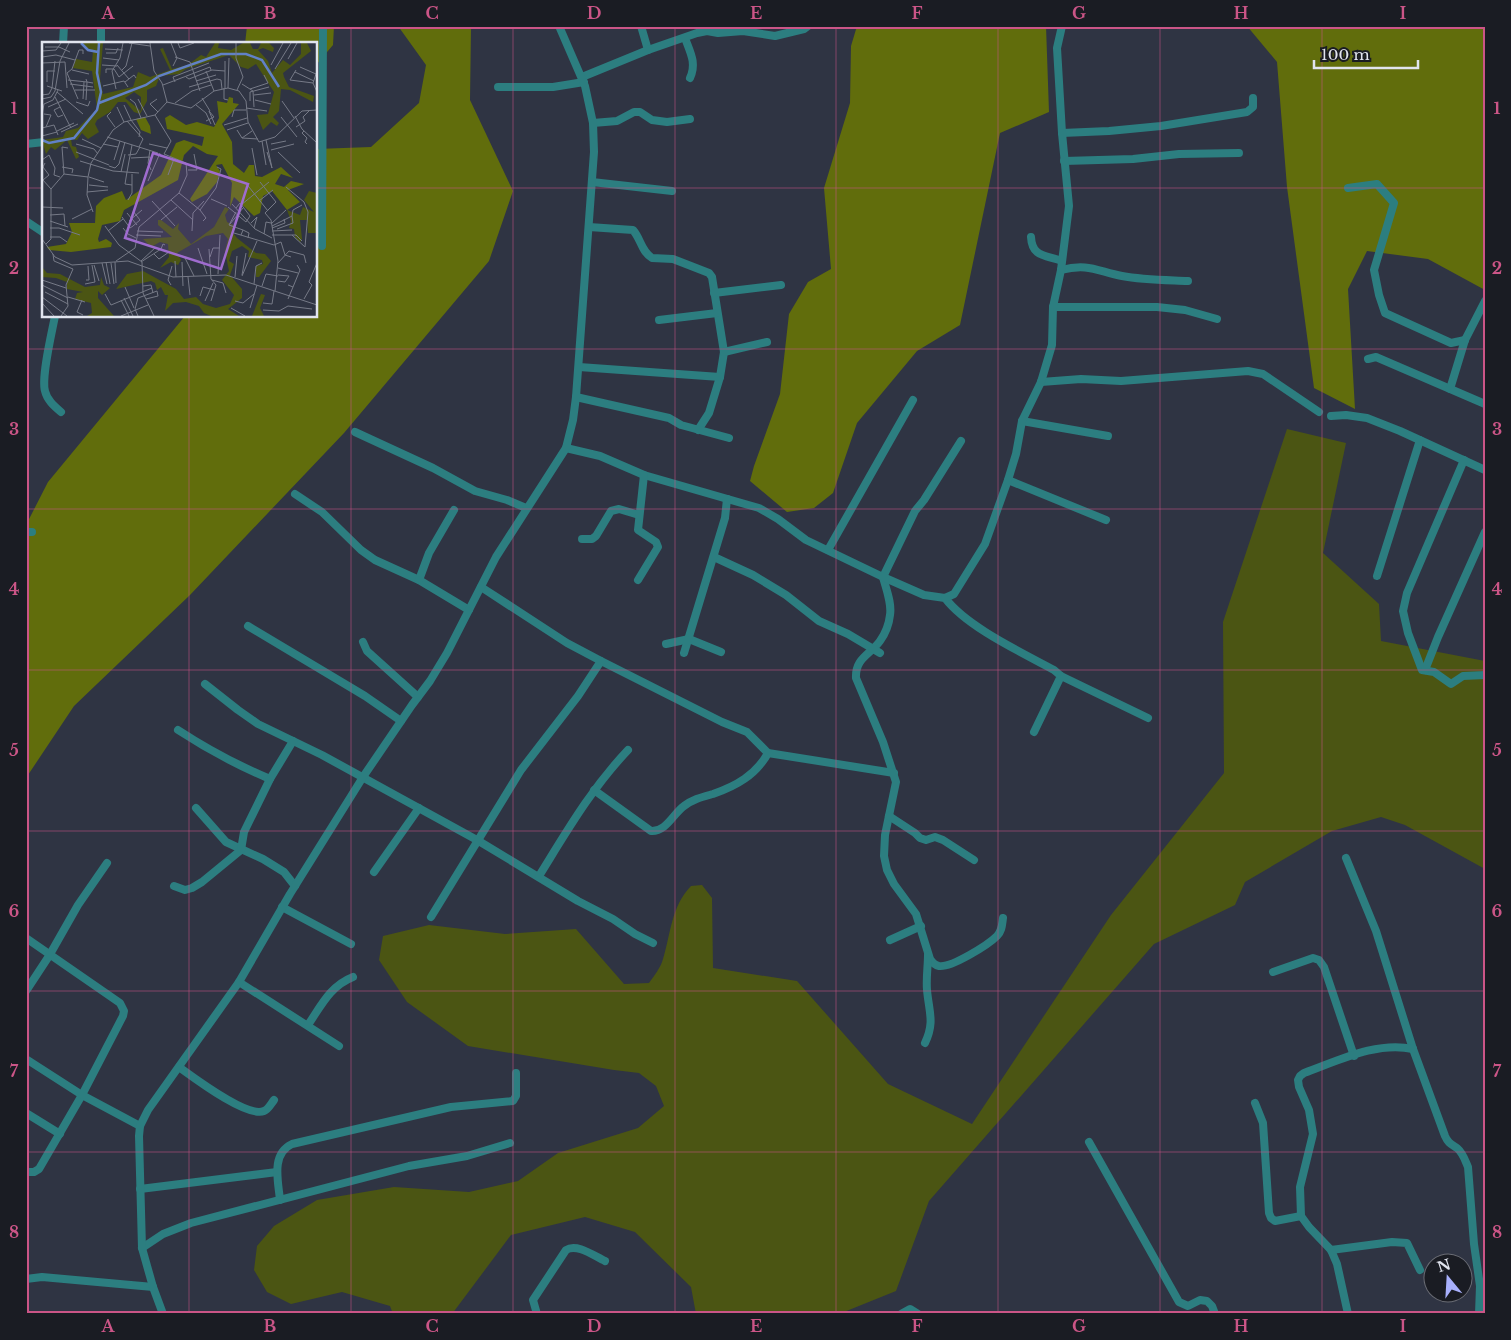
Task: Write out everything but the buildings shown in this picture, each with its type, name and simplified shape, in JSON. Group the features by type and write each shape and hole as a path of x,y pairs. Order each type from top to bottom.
{"street":[{"path":"63,42 64,26"},
{"path":"101,26 101,42"},
{"path":"322,246 323,26"},
{"path":"163,1314 142,1248 140,1126 148,1110 239,982 282,907 363,778 447,653 496,557 566,448 574,420 594,152 593,123 583,79 559,26"},
{"path":"641,26 648,50"},
{"path":"498,88 553,87 583,79 648,50 706,29 718,33 743,31 775,36 804,29 808,26"},
{"path":"566,448 600,456 644,475 759,508 778,519 806,540 883,577 924,595 944,598 954,594 984,544 1008,480 1016,454 1022,421 1041,382 1052,345 1053,307 1061,270 1068,206 1057,48 1062,26"},
{"path":"685,38 693,61 694,70 690,78"},
{"path":"1062,133 1160,126 1247,112 1253,108 1253,98"},
{"path":"593,123 618,121 634,112 640,112 652,120 667,122 690,119"},
{"path":"26,144 42,142"},
{"path":"1064,161 1133,159 1179,154 1239,153"},
{"path":"592,182 672,190"},
{"path":"1348,188 1377,184 1394,203 1374,270 1385,313 1451,343 1465,340"},
{"path":"26,221 42,232"},
{"path":"589,227 632,230 637,234 642,248 652,258 673,259 709,273 712,277 724,352 720,377 709,413 698,430"},
{"path":"1031,237 1032,248 1036,252 1062,261"},
{"path":"1061,270 1074,267 1091,267 1122,276 1188,281"},
{"path":"714,293 781,285"},
{"path":"1450,389 1465,340 1485,301"},
{"path":"1053,307 1157,307 1184,310 1217,319"},
{"path":"659,320 717,313"},
{"path":"55,318 44,389 49,401 61,412"},
{"path":"724,352 767,342"},
{"path":"1368,360 1376,358 1485,404"},
{"path":"578,367 720,377"},
{"path":"1041,382 1081,379 1121,381 1248,371 1263,374 1319,412"},
{"path":"576,397 668,418 681,425 729,438"},
{"path":"828,550 913,400"},
{"path":"1331,416 1359,415 1485,470"},
{"path":"1022,421 1108,436"},
{"path":"355,432 433,468 475,491 507,500 526,508"},
{"path":"1378,576 1420,440"},
{"path":"961,441 915,512 883,577 889,601 890,614 887,628 880,641 860,662 856,669 856,678 883,742 896,782 884,856 887,870 894,884 916,914 933,964 938,966 948,965 997,935 1002,928 1003,918"},
{"path":"1464,460 1406,593 1403,611 1408,633 1422,670 1434,672 1451,684 1464,676 1485,675"},
{"path":"638,580 658,547 656,542 638,530 644,475"},
{"path":"1008,480 1106,520"},
{"path":"295,494 322,512 368,555 390,568 419,580 469,610"},
{"path":"684,653 725,518 727,499"},
{"path":"582,539 592,539 596,536 611,511 615,509 639,515"},
{"path":"419,580 429,553 454,510"},
{"path":"1426,670 1438,637 1485,532"},
{"path":"714,557 752,575 786,595 819,621 848,634 872,650 880,653"},
{"path":"481,587 601,662 722,722 747,732 768,753 894,773"},
{"path":"944,598 953,609 996,638 1054,670 1061,676 1148,718"},
{"path":"248,626 365,696 401,722"},
{"path":"666,644 689,639 721,652"},
{"path":"363,642 367,651 418,697"},
{"path":"431,917 522,770 578,696 601,662"},
{"path":"1034,732 1061,676"},
{"path":"205,684 252,719 477,840 652,943"},
{"path":"178,730 236,765 270,779"},
{"path":"174,886 185,890 192,888 202,882 240,850 244,832 270,779 293,741"},
{"path":"539,876 605,774 628,750"},
{"path":"594,790 651,831 656,831 662,829 682,807 694,800 741,781 754,772 762,764 768,753"},
{"path":"196,808 226,842 263,859 284,872 295,886"},
{"path":"374,872 419,808"},
{"path":"889,816 916,833 920,838 926,840 936,837 974,860"},
{"path":"1346,858 1376,932 1413,1049 1444,1136 1464,1156 1468,1167 1474,1244 1480,1286 1479,1314"},
{"path":"26,991 49,956 78,905 107,863"},
{"path":"282,907 351,944"},
{"path":"890,940 921,926"},
{"path":"26,938 49,956 120,1003 124,1011 82,1095 39,1169 34,1172 26,1172"},
{"path":"925,1043 932,1022 927,983 928,949"},
{"path":"1273,972 1313,958 1319,960 1330,981 1354,1056"},
{"path":"308,1025 335,987 342,981 352,977"},
{"path":"239,982 339,1046"},
{"path":"1348,1314 1337,1264 1331,1250 1301,1216 1300,1186 1314,1134 1309,1110 1298,1080 1304,1073 1385,1047 1399,1046 1413,1049"},
{"path":"26,1059 82,1095 140,1126"},
{"path":"179,1067 224,1098 255,1112 262,1112 268,1109 274,1100"},
{"path":"280,1200 276,1172 280,1154 285,1147 445,1108 513,1101 516,1096 516,1073"},
{"path":"1255,1103 1263,1122 1269,1213 1271,1218 1275,1221 1301,1216"},
{"path":"26,1113 60,1134"},
{"path":"1089,1142 1179,1302 1188,1306 1200,1300 1207,1301 1212,1306 1215,1314"},
{"path":"142,1248 163,1234 191,1224 409,1166 467,1156 510,1143"},
{"path":"140,1189 276,1172"},
{"path":"1331,1250 1392,1242 1408,1243 1420,1270"},
{"path":"537,1314 533,1300 566,1250 570,1247 576,1248 605,1261"},
{"path":"26,1279 42,1277 153,1287"},
{"path":"901,1314 910,1309 918,1314"}],"green space":[{"path":"247,26 334,26 333,45 318,63 318,42 245,42"},
{"path":"398,26 471,26 470,100 513,191 489,261 344,433 190,595 74,706 26,778 26,525 48,482 183,318 318,318 318,149 371,147 419,103 426,65"},
{"path":"857,26 1046,26 1049,112 1000,133 960,325 917,351 857,423 833,493 814,508 787,512 750,481 780,394 789,314 808,282 831,269 824,188 850,103 851,46"},
{"path":"1247,26 1485,26 1485,290 1428,259 1367,251 1348,289 1355,409 1314,388 1287,187 1277,62"},
{"path":"1287,429 1346,443 1323,553 1379,604 1381,641 1485,661 1485,869 1405,825 1381,817 1332,831 1245,882 1235,905 1154,944 929,1201 896,1291 839,1314 696,1314 691,1287 635,1232 585,1217 511,1235 452,1314 393,1314 390,1306 342,1292 291,1304 267,1292 254,1270 257,1246 274,1226 317,1200 394,1187 469,1192 518,1181 558,1153 638,1128 664,1106 656,1086 639,1073 468,1046 407,1002 379,960 383,936 429,925 505,934 576,929 624,984 649,983 662,962 672,921 679,903 691,886 702,885 712,898 713,968 797,981 888,1084 972,1124 1111,915 1224,773 1223,622"}]}
